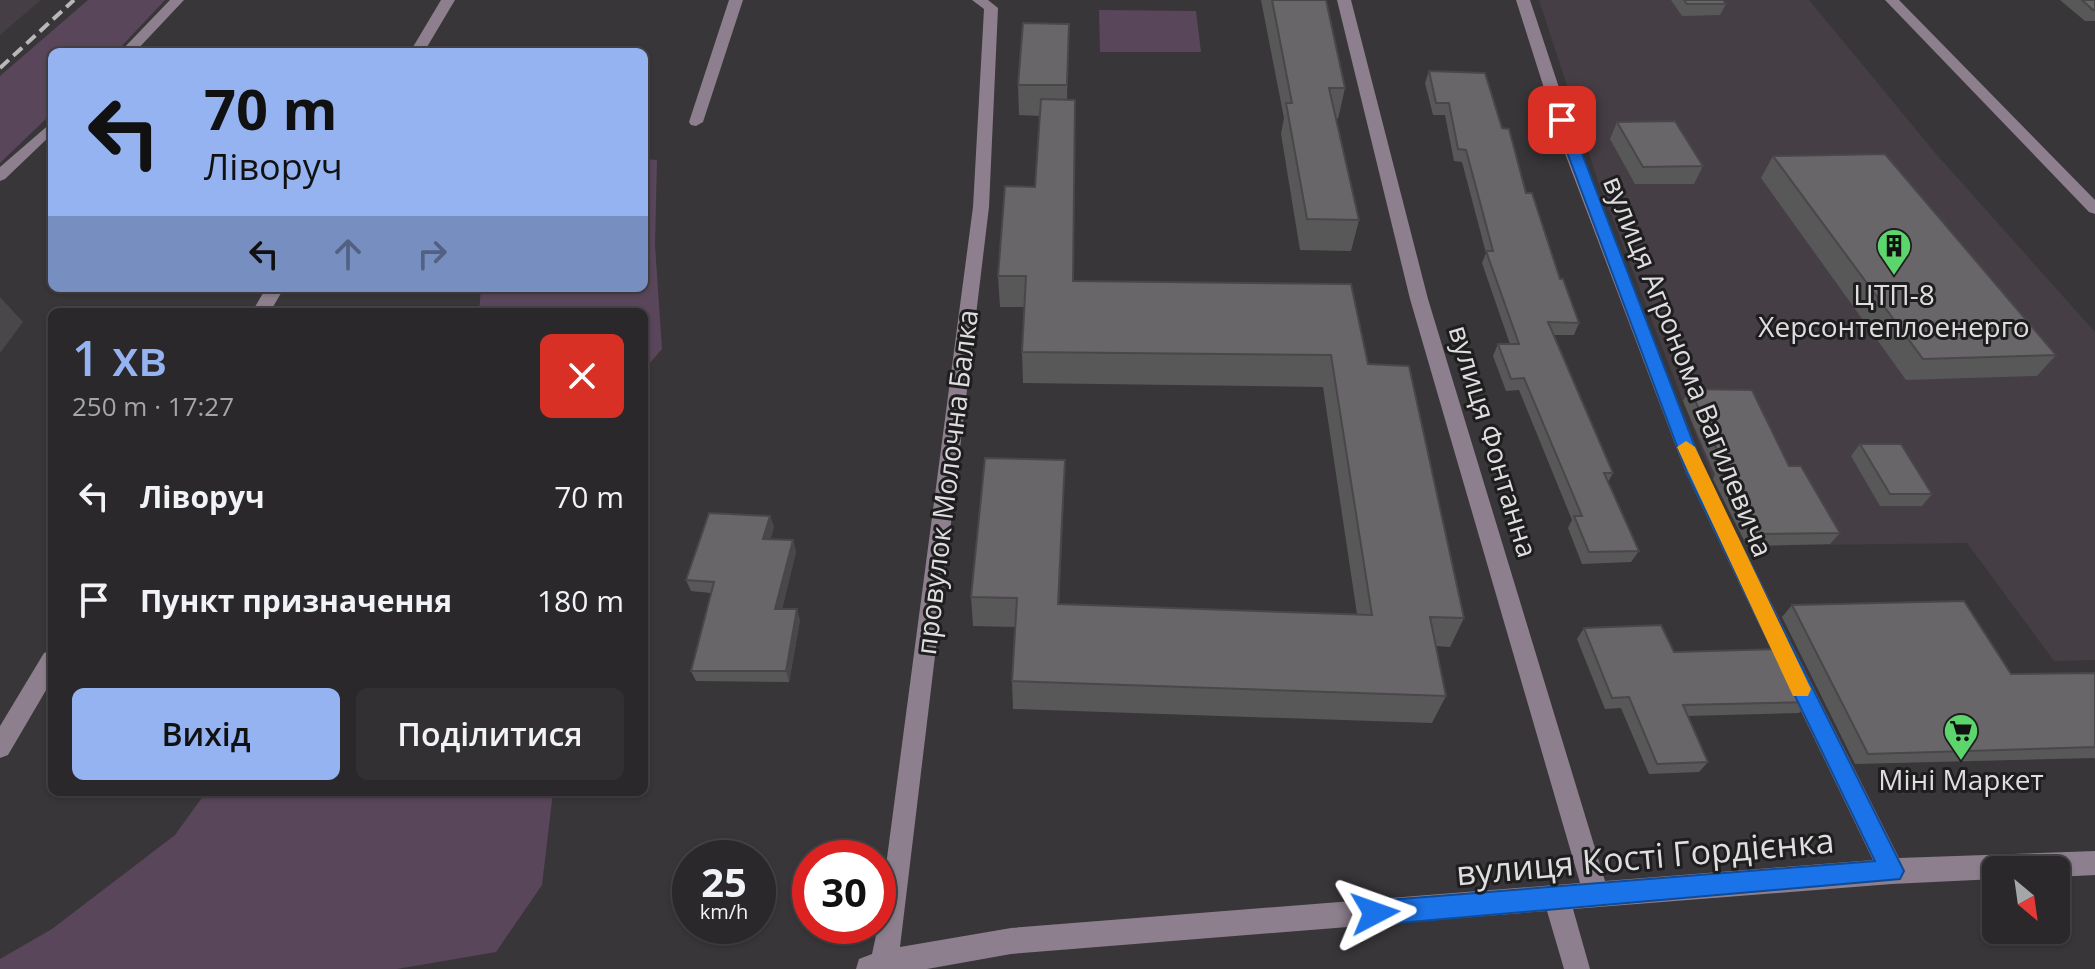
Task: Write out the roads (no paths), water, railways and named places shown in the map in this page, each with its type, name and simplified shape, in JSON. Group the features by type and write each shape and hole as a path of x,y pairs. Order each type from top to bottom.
{"street":[{"path":"131,48 177,0"},
{"path":"419,48 448,0"},
{"path":"696,122 736,0"},
{"name":"провулок Молочна Балка","path":"880,967 981,207 991,8 979,0"},
{"name":"вулиця Фонтанна","path":"1344,0 1417,293 1597,896"},
{"name":"вулиця Агронома Вагилевича","path":"1523,0 1572,151 1696,473 1892,871"},
{"path":"1892,0 2095,209"},
{"path":"0,176 48,130"},
{"path":"0,747 48,667"},
{"name":"вулиця Кості Гордієнка","path":"880,967 1011,941 1892,871 2095,863"},
{"path":"1557,900 1577,969"}],"railway":[{"path":"0,68 74,0"}],"place":[{"name":"ЦТП-8 Херсонтеплоенерго","path":"1894,277"},
{"name":"Міні Маркет","path":"1961,762"}]}
